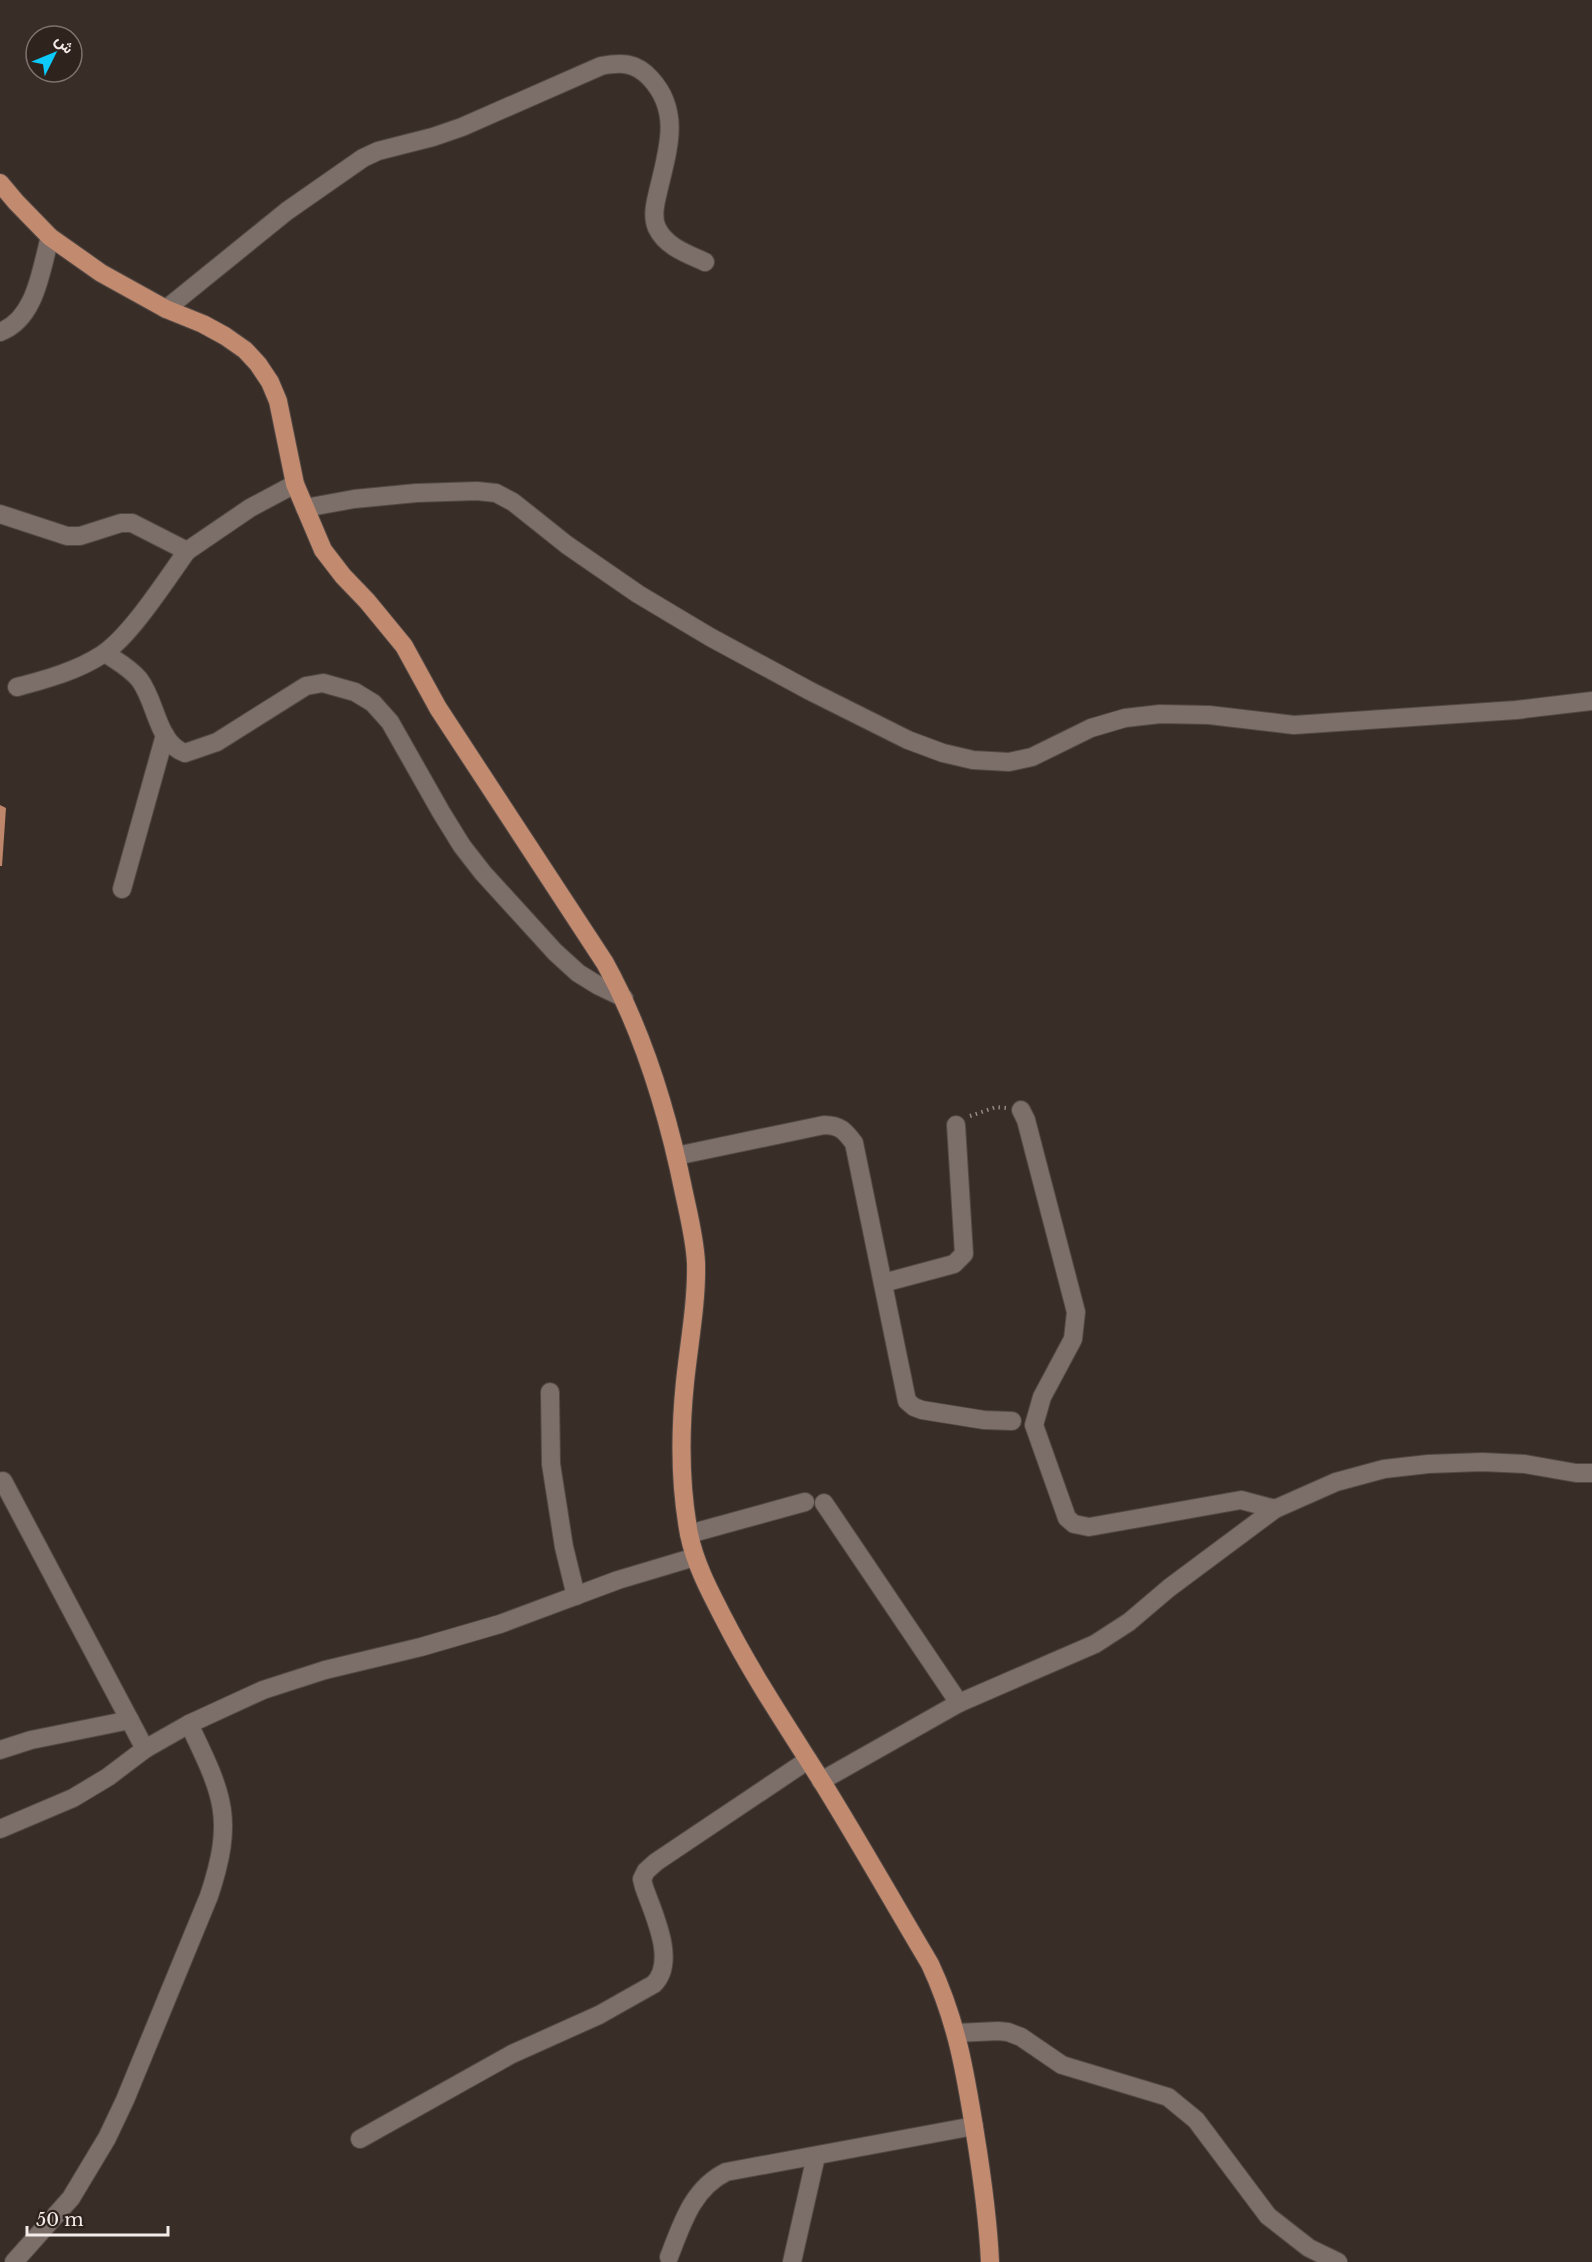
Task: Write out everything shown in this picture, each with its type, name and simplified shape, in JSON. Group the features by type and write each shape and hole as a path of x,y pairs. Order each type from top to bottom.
{"main road":[{"path":"0,183 15,202 50,237 101,273 166,309 225,336 246,350 258,364 278,400 295,484 323,550 404,646 438,708 605,963 624,998 642,1042 676,1156 696,1264 694,1304 684,1386 683,1431 683,1471 689,1534 695,1557 713,1599 738,1647 930,1964 943,1993 964,2062 987,2208 990,2262"}],"street":[{"path":"166,309 287,211 363,158 378,151 462,127 601,66 618,62 631,64 644,71 661,94 671,120 665,162 655,205 654,217 657,227 671,245 705,262"},
{"path":"0,332 14,326 27,309 50,237"},
{"path":"17,687 67,672 105,653 144,610 187,551 250,508 295,484"},
{"path":"305,508 354,499 416,493 477,491 496,493 513,502 567,545 638,594 710,637 908,740 943,753 973,760 1009,762 1032,758 1091,728 1125,718 1161,714 1209,715 1294,725 1516,710 1592,701"},
{"path":"0,514 67,536 80,536 121,523 132,523 187,551"},
{"path":"105,653 139,680 147,692 165,735 173,747 185,753 217,742 306,686 323,683 355,692 373,703 403,741 441,812 462,846 483,873 555,952 578,973 624,998"},
{"path":"122,890 165,735"},
{"path":"1021,1110 1026,1120 1076,1312 1073,1339 1042,1397 1034,1425 1067,1518 1074,1524 1089,1527 1241,1500 1275,1509"},
{"path":"676,1156 824,1125 833,1125 845,1130 854,1143 907,1401 922,1410 984,1420 1012,1421"},
{"path":"883,1283 954,1264 964,1254 957,1125"},
{"path":"550,1392 551,1464 564,1547 576,1596"},
{"path":"821,1781 959,1702 1095,1644 1129,1622 1169,1588 1275,1509 1336,1482 1384,1469 1428,1464 1482,1462 1525,1464 1576,1473 1592,1473"},
{"path":"3,1480 145,1749"},
{"path":"689,1534 804,1502"},
{"path":"824,1503 959,1702"},
{"path":"0,1829 73,1798 108,1778 145,1749 189,1724 263,1689 325,1670 474,1632 618,1580 695,1557"},
{"path":"0,1750 31,1740 130,1720"},
{"path":"12,2261 70,2198 107,2138 125,2100 220,1865 224,1839 224,1813 215,1777 189,1724"},
{"path":"360,2139 512,2054 599,2015 660,1979 664,1966 664,1948 642,1879 646,1871 677,1846 808,1760"},
{"path":"956,2033 1008,2032 1022,2037 1062,2065 1167,2097 1196,2120 1268,2216 1309,2248 1338,2262"},
{"path":"669,2257 688,2209 701,2189 712,2179 726,2172 974,2126"},
{"path":"792,2262 816,2157"}],"path":[{"path":"957,1125 964,1118 996,1107 1021,1110"}],"building":[{"path":"0,805 6,808 2,866 0,866"}]}
